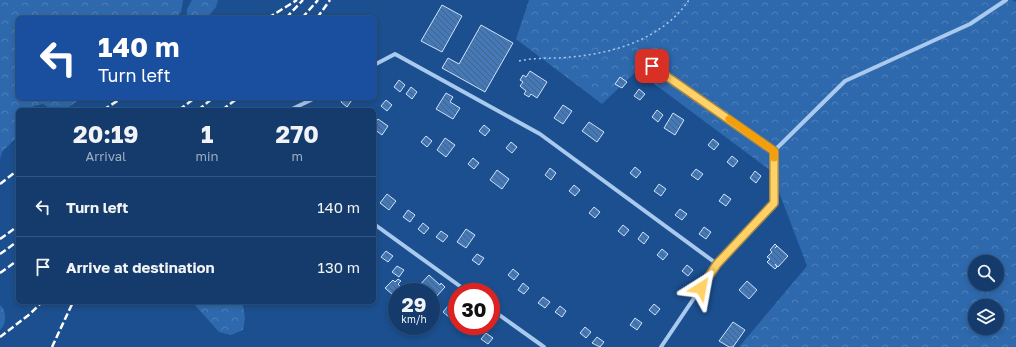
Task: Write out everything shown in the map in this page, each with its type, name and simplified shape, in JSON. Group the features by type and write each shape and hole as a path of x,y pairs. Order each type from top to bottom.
{"street":[{"path":"661,347 717,264 774,203 774,151 845,81 970,24 1006,0"},
{"path":"376,64 395,54 540,134 717,264"},
{"path":"652,66 774,151"},
{"path":"294,108 311,100"},
{"path":"376,225 456,283"},
{"path":"500,315 544,347"}],"path":[{"path":"519,61 600,53 641,40 672,21 689,0"}],"green space":[{"path":"0,0 183,0 181,12 177,16 16,16 16,100 79,100 67,108 52,108 43,104 34,106 32,108 16,108 16,138 2,152 0,159"},
{"path":"192,0 218,0 216,7 209,16 187,16 187,9"},
{"path":"529,0 1012,0 1016,2 1016,347 739,347 807,266 771,171 637,71 602,104 516,39"},
{"path":"194,304 243,305 245,318 243,330 231,335 219,332"},
{"path":"0,305 4,310 5,321 0,330"}],"building":[{"path":"442,5 462,16 442,52 421,41"},
{"path":"481,25 513,43 485,92 442,68 448,58 459,64"},
{"path":"530,71 547,82 537,98 531,94 529,97 524,94 526,91 520,86 523,82 520,80 523,75 526,77"},
{"path":"620,77 627,82 622,88 615,84"},
{"path":"399,80 405,85 400,92 394,87"},
{"path":"411,87 417,92 412,99 406,94"},
{"path":"639,89 645,94 640,100 634,96"},
{"path":"446,93 453,97 450,102 460,108 453,119 436,109"},
{"path":"342,100 352,100 347,107 341,102"},
{"path":"386,100 392,105 387,111 381,106"},
{"path":"563,105 572,111 563,124 554,118"},
{"path":"657,110 663,115 658,122 652,117"},
{"path":"673,113 684,120 675,135 664,128"},
{"path":"378,119 388,126 382,135 376,130 376,122"},
{"path":"589,122 604,132 597,142 582,131"},
{"path":"484,125 490,130 485,136 479,131"},
{"path":"426,136 432,141 427,147 421,142"},
{"path":"445,138 455,145 446,157 437,150"},
{"path":"713,139 719,144 714,150 708,145"},
{"path":"511,142 517,147 512,153 506,148"},
{"path":"732,156 738,161 733,167 727,162"},
{"path":"473,158 479,163 474,169 468,164"},
{"path":"635,167 641,172 636,178 630,173"},
{"path":"550,168 556,173 551,180 545,175"},
{"path":"696,169 703,174 698,180 691,175"},
{"path":"497,170 509,179 502,189 490,180"},
{"path":"755,171 761,176 756,183 750,178"},
{"path":"659,184 666,189 661,196 654,191"},
{"path":"574,185 580,190 575,196 569,191"},
{"path":"387,194 396,201 389,210 380,203"},
{"path":"724,194 731,199 726,206 719,201"},
{"path":"594,207 600,212 595,218 589,213"},
{"path":"680,209 687,214 682,220 675,215"},
{"path":"408,210 415,215 410,222 403,217"},
{"path":"423,223 429,228 424,234 418,229"},
{"path":"623,225 629,230 624,236 618,231"},
{"path":"704,227 711,232 706,239 699,234"},
{"path":"466,229 475,235 466,248 457,242"},
{"path":"441,231 448,236 443,242 436,237"},
{"path":"643,232 649,237 644,244 638,239"},
{"path":"775,244 788,256 778,267 775,264 777,267 775,269 767,262 770,259 767,257 772,252 770,250"},
{"path":"662,249 668,254 663,260 657,255"},
{"path":"386,251 393,256 388,262 381,257"},
{"path":"477,254 484,258 479,265 472,260"},
{"path":"687,265 693,270 688,276 682,271"},
{"path":"397,266 404,270 399,277 392,272"},
{"path":"513,269 519,274 514,280 508,275"},
{"path":"429,275 438,283 422,283"},
{"path":"398,279 401,281 399,283 390,283 393,280 395,282"},
{"path":"747,281 757,290 749,299 739,290"},
{"path":"441,283 445,287 440,292"},
{"path":"523,283 529,288 524,294 518,290"},
{"path":"543,297 550,302 545,308 538,303"},
{"path":"654,304 660,309 655,315 649,310"},
{"path":"448,306 448,316 443,312"},
{"path":"560,306 566,311 562,317 555,312"},
{"path":"635,318 642,323 637,330 630,325"},
{"path":"733,322 745,330 733,347 729,347 719,341"},
{"path":"585,327 591,332 586,338 580,333"},
{"path":"484,335 489,335 493,338 488,344 481,339"},
{"path":"597,337 604,342 600,347 592,343"}],"railway":[{"path":"271,16 297,0"},
{"path":"288,16 303,0"},
{"path":"304,16 318,0"},
{"path":"318,16 330,0"},
{"path":"106,108 119,100"},
{"path":"182,108 192,100"},
{"path":"200,108 210,100"},
{"path":"225,108 235,100"},
{"path":"0,184 16,172"},
{"path":"0,239 16,227"},
{"path":"0,254 16,242"},
{"path":"0,273 16,261"},
{"path":"0,337 30,314 40,304"},
{"path":"52,347 72,304"}],"slow traffic":[{"path":"729,119 774,151 774,158"}],"route":[{"path":"652,66 774,151 774,203 717,264 701,288"}]}
